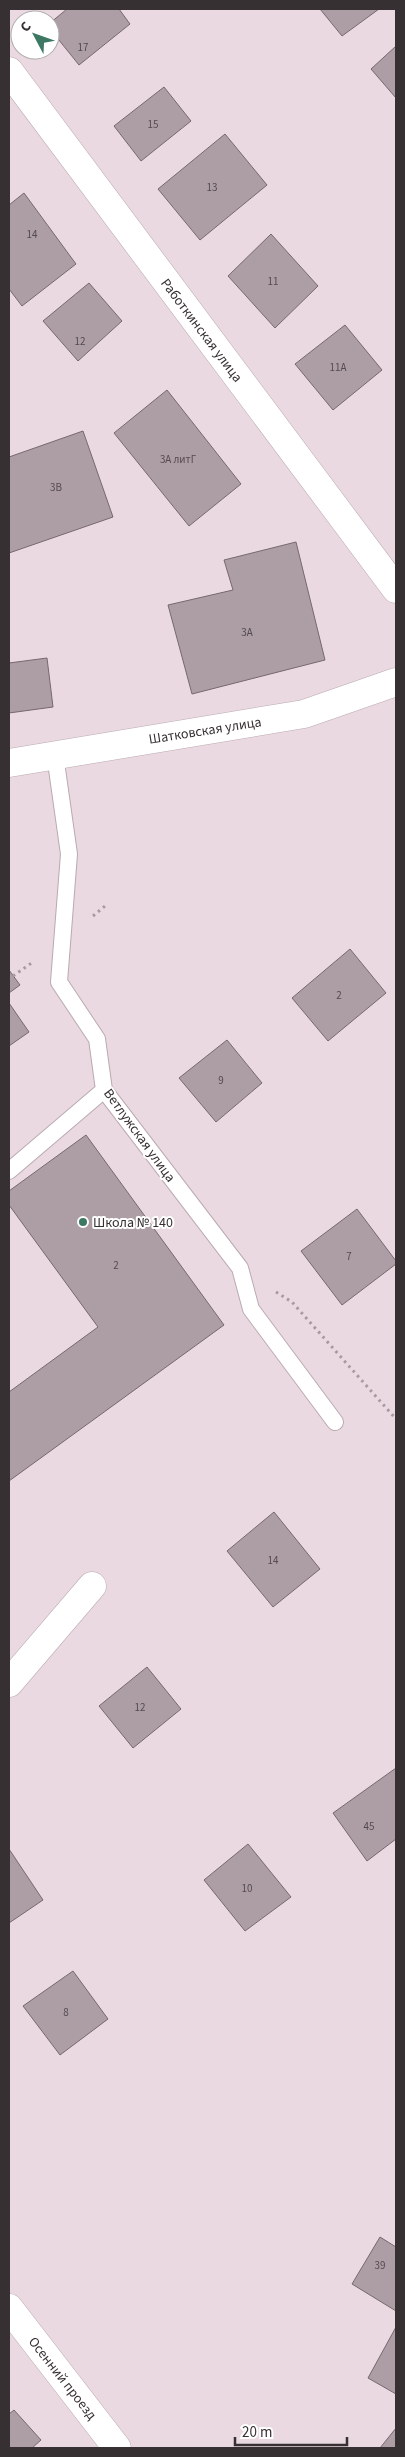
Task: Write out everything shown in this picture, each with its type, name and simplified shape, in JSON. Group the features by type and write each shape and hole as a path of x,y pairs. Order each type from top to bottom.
{"street":[{"name":"Работкинская улица","path":"9,71 396,589"},
{"name":"Шатковская улица","path":"9,763 304,714 396,682"},
{"path":"9,1683 92,1586"},
{"name":"Осенний проезд","path":"9,2308 117,2448"}],"lane":[{"name":"Ветлужская улица","path":"55,755 68,854 59,982 97,1039 104,1090 240,1268 251,1309 335,1422"},
{"path":"9,1171 104,1090"}],"path":[{"path":"240,1268 292,1302 396,1419"}],"building":[{"path":"67,9 119,9 130,24 79,65 60,41 60,15"},
{"path":"320,9 379,9 342,36"},
{"path":"396,46 396,98 371,69"},
{"path":"164,87 191,121 141,161 114,126"},
{"path":"225,134 267,185 200,240 158,189"},
{"path":"24,193 76,264 22,306 9,289 9,205"},
{"path":"271,234 318,286 275,328 228,276"},
{"path":"89,283 122,321 78,361 43,321"},
{"path":"345,325 382,370 333,410 295,364"},
{"path":"167,390 241,484 189,526 114,433"},
{"path":"83,431 113,517 9,553 9,457"},
{"path":"296,542 325,660 192,694 168,605 233,590 224,560"},
{"path":"47,658 53,707 9,713 9,663"},
{"path":"350,949 386,993 328,1041 292,998"},
{"path":"9,970 20,985 9,993"},
{"path":"9,1003 29,1032 9,1046"},
{"path":"227,1040 262,1083 216,1122 179,1078"},
{"path":"86,1135 224,1325 9,1481 9,1392 98,1327 9,1205 9,1191"},
{"path":"357,1209 396,1261 396,1264 342,1305 301,1251"},
{"path":"274,1512 320,1569 273,1607 227,1551"},
{"path":"147,1667 181,1709 133,1748 99,1706"},
{"path":"396,1768 396,1839 367,1861 333,1813"},
{"path":"248,1844 291,1897 245,1931 204,1880"},
{"path":"9,1849 43,1900 9,1923"},
{"path":"73,1971 108,2019 60,2055 23,2006"},
{"path":"380,2237 396,2247 396,2311 352,2284"},
{"path":"396,2327 396,2394 368,2378"},
{"path":"14,2410 41,2440 32,2448 9,2448 9,2414"},
{"path":"396,2428 396,2448 380,2448"}],"place":[{"name":"Школа № 140","path":"83,1222"}]}
